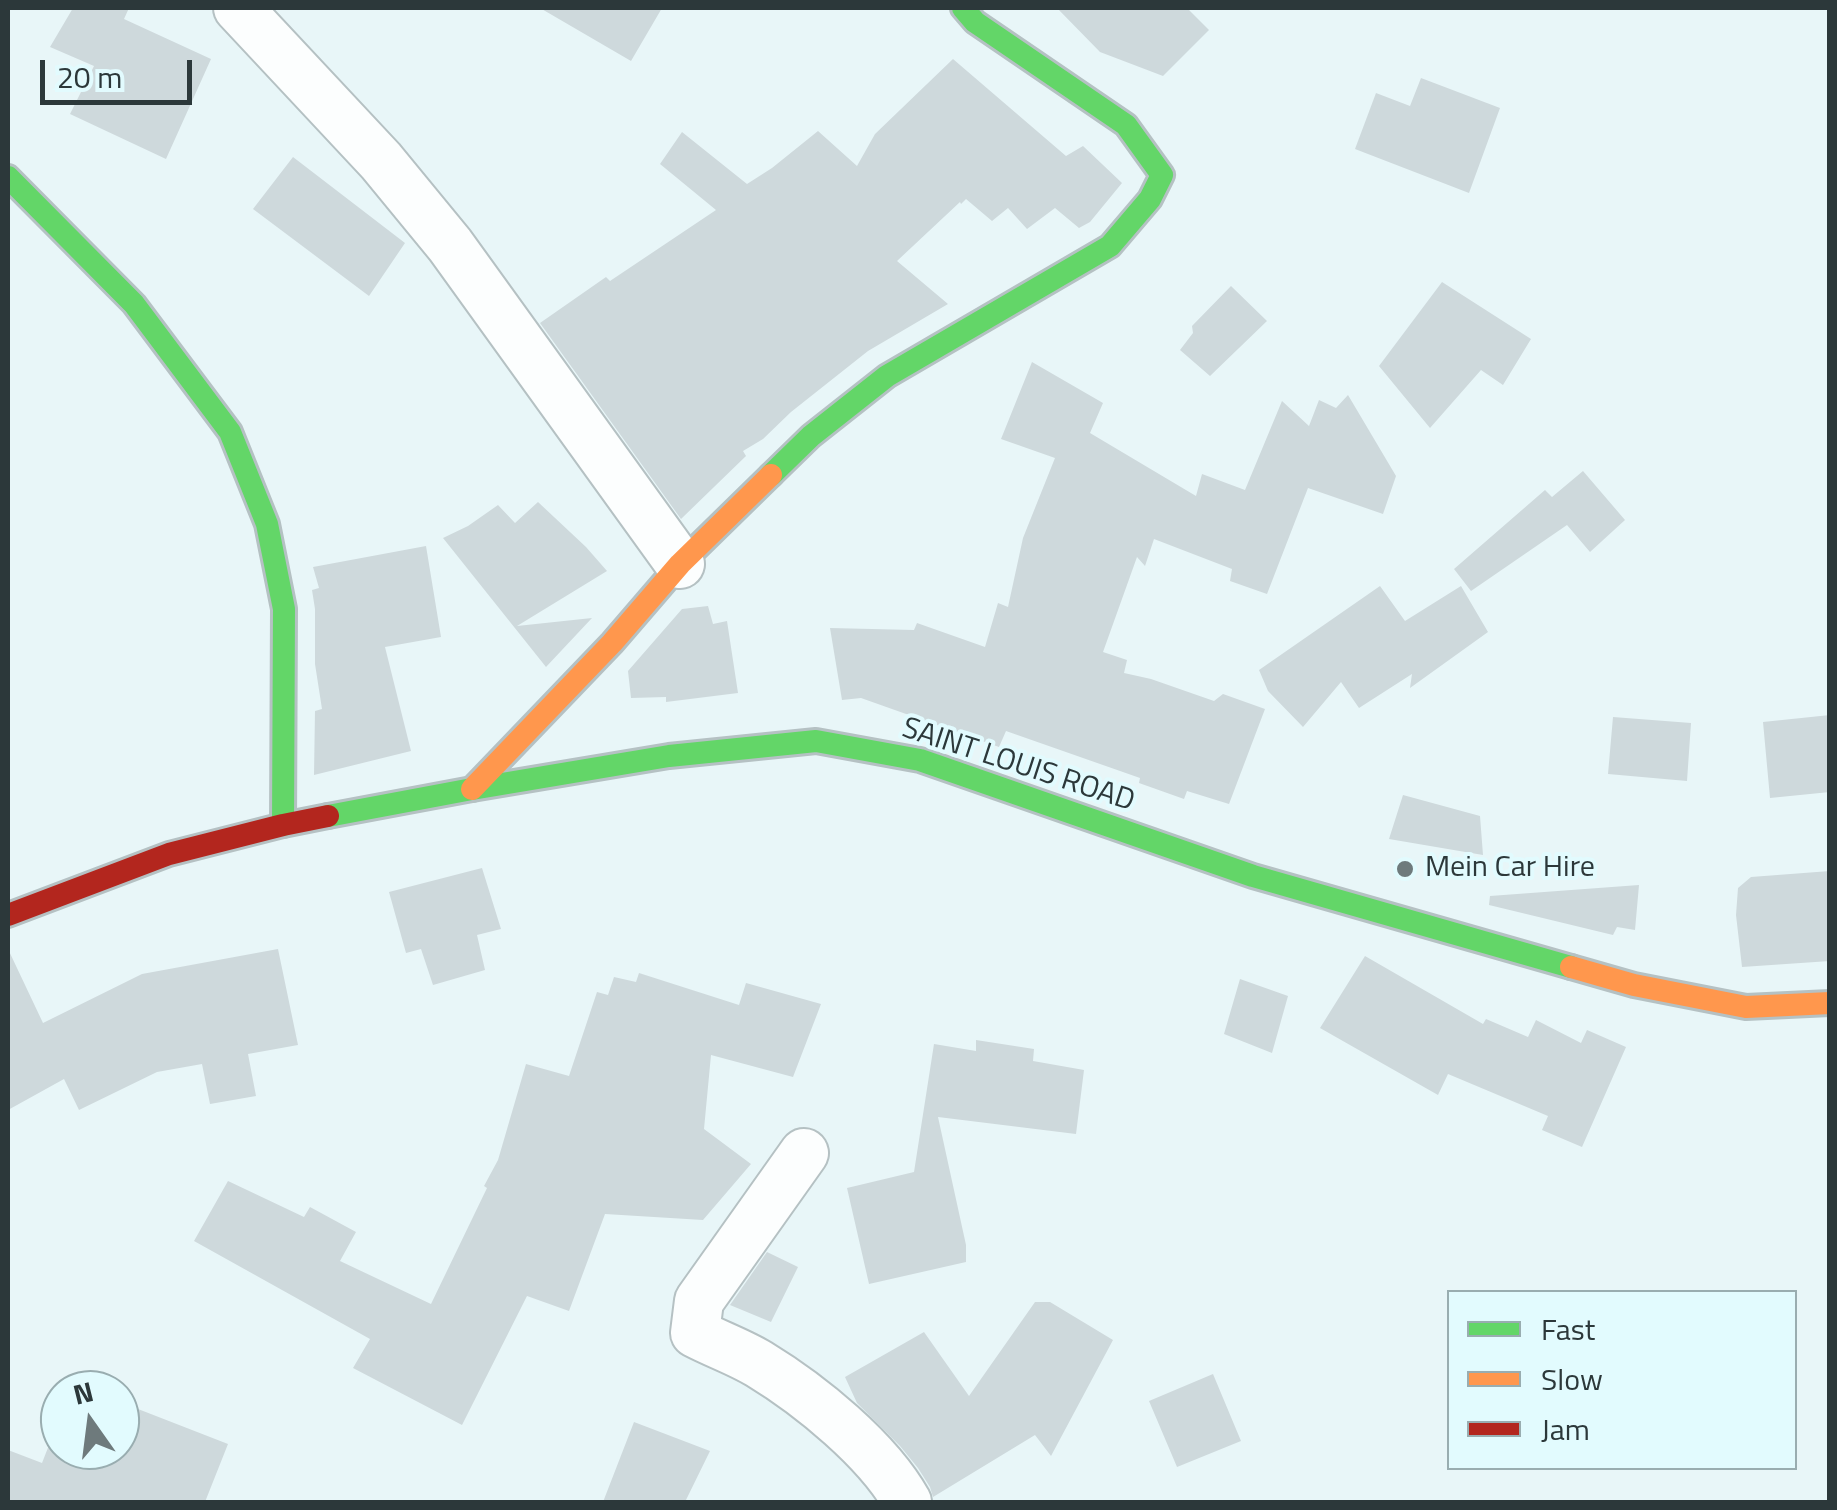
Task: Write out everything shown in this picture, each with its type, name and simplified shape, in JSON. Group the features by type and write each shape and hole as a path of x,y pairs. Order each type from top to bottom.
{"street":[{"path":"238,8 382,161 450,245 680,564"},
{"path":"472,789 612,644 680,564 811,436 887,376 1110,246 1150,199 1162,175 1126,125 976,22 963,8"},
{"path":"8,178 134,304 230,432 267,524 284,609 282,824"},
{"name":"SAINT LOUIS ROAD","path":"8,915 170,854 282,824 670,756 816,741 920,760 1253,876 1634,985 1746,1006 1830,1003"},
{"path":"804,1153 699,1301 695,1334 755,1361 802,1392 858,1440 907,1502"}],"building":[{"path":"73,8 129,8 124,19 211,59 166,159 70,114 94,66 50,47"},
{"path":"540,8 662,8 631,61"},
{"path":"1057,8 1187,8 1209,30 1163,76 1100,52"},
{"path":"953,59 1066,156 1083,146 1122,183 1090,222 1079,228 1055,208 1027,229 1008,208 992,221 966,199 960,202 897,261 948,304 868,351 791,412 763,439 743,451 746,456 681,519 540,323 606,277 610,281 716,210 660,164 682,132 747,184 818,131 857,166 875,134"},
{"path":"1421,78 1500,108 1469,193 1355,149 1376,93 1410,106"},
{"path":"293,157 405,243 369,296 253,209"},
{"path":"1442,282 1531,339 1503,385 1481,370 1430,428 1379,366"},
{"path":"1231,286 1267,321 1210,376 1180,350 1193,333 1192,326"},
{"path":"1032,362 1103,403 1090,433 1196,496 1202,474 1245,490 1282,401 1309,426 1319,400 1336,408 1348,395 1396,476 1383,514 1308,488 1267,594 1230,581 1232,569 1154,539 1145,566 1137,557 1103,652 1127,660 1124,673 1214,701 1223,694 1265,709 1229,804 1187,791 1184,799 1139,783 1140,778 1006,731 999,747 861,698 842,700 830,628 914,630 917,623 985,647 998,603 1008,607 1023,538 1055,458 1001,439"},
{"path":"1583,471 1625,520 1590,552 1567,525 1471,591 1454,569 1545,490 1552,497"},
{"path":"538,502 607,571 517,626 592,618 546,667 443,538 498,505 515,523"},
{"path":"426,546 441,637 385,647 411,751 314,775 315,711 322,709 315,664 312,590 319,588 313,567"},
{"path":"1380,586 1405,621 1461,586 1488,632 1410,688 1412,674 1359,708 1341,682 1303,727 1268,691 1259,670"},
{"path":"708,606 713,624 727,621 738,693 666,702 666,697 631,698 628,671 682,609"},
{"path":"1830,715 1830,792 1770,798 1763,722"},
{"path":"1613,717 1691,723 1687,781 1608,774"},
{"path":"1403,795 1480,816 1483,855 1389,839"},
{"path":"482,868 501,929 477,935 485,970 433,985 421,949 406,953 389,892"},
{"path":"1830,871 1830,961 1742,967 1736,915 1738,888 1751,877"},
{"path":"1639,885 1635,930 1617,927 1613,935 1489,905 1490,896"},
{"path":"8,949 43,1023 142,974 278,949 298,1045 248,1054 256,1096 210,1104 202,1064 157,1072 79,1110 64,1079 8,1110"},
{"path":"1365,956 1483,1024 1486,1019 1528,1037 1536,1020 1581,1043 1587,1030 1626,1047 1582,1147 1542,1130 1548,1116 1448,1074 1438,1095 1320,1028"},
{"path":"639,973 739,1005 746,983 821,1004 793,1077 711,1055 704,1129 751,1164 703,1220 605,1214 569,1311 527,1296 462,1425 353,1368 370,1339 194,1241 228,1181 304,1217 310,1207 356,1232 340,1261 431,1304 487,1188 484,1186 498,1160 526,1064 569,1076 597,992 608,995 614,977 636,982"},
{"path":"1240,979 1288,996 1272,1053 1224,1034"},
{"path":"976,1040 1034,1049 1033,1061 1084,1070 1076,1134 938,1117 966,1245 966,1262 869,1284 847,1188 914,1172 934,1044 976,1051"},
{"path":"767,1252 798,1267 771,1322 730,1305"},
{"path":"1035,1302 1050,1302 1113,1340 1051,1456 1035,1435 933,1497 918,1468 857,1403 845,1377 924,1332 969,1396"},
{"path":"1213,1374 1241,1441 1177,1467 1149,1401"},
{"path":"140,1410 228,1444 205,1502 8,1502 8,1450 40,1462 40,1470 140,1470"},
{"path":"634,1422 710,1451 685,1502 603,1502"}],"traffic: fast":[{"path":"771,475 811,436 887,376 1110,246 1150,199 1162,175 1126,125 975,22 963,8"},
{"path":"8,177 134,304 230,432 267,524 284,609 283,825"},
{"path":"328,816 669,756 816,741 920,760 1253,876 1571,967"}],"traffic: slow":[{"path":"472,789 612,643 680,564 771,475"},
{"path":"1571,967 1634,985 1746,1007 1830,1003"}],"traffic: jam":[{"path":"8,915 169,854 328,816"}],"place":[{"name":"Mein Car Hire","path":"1405,869"}]}
